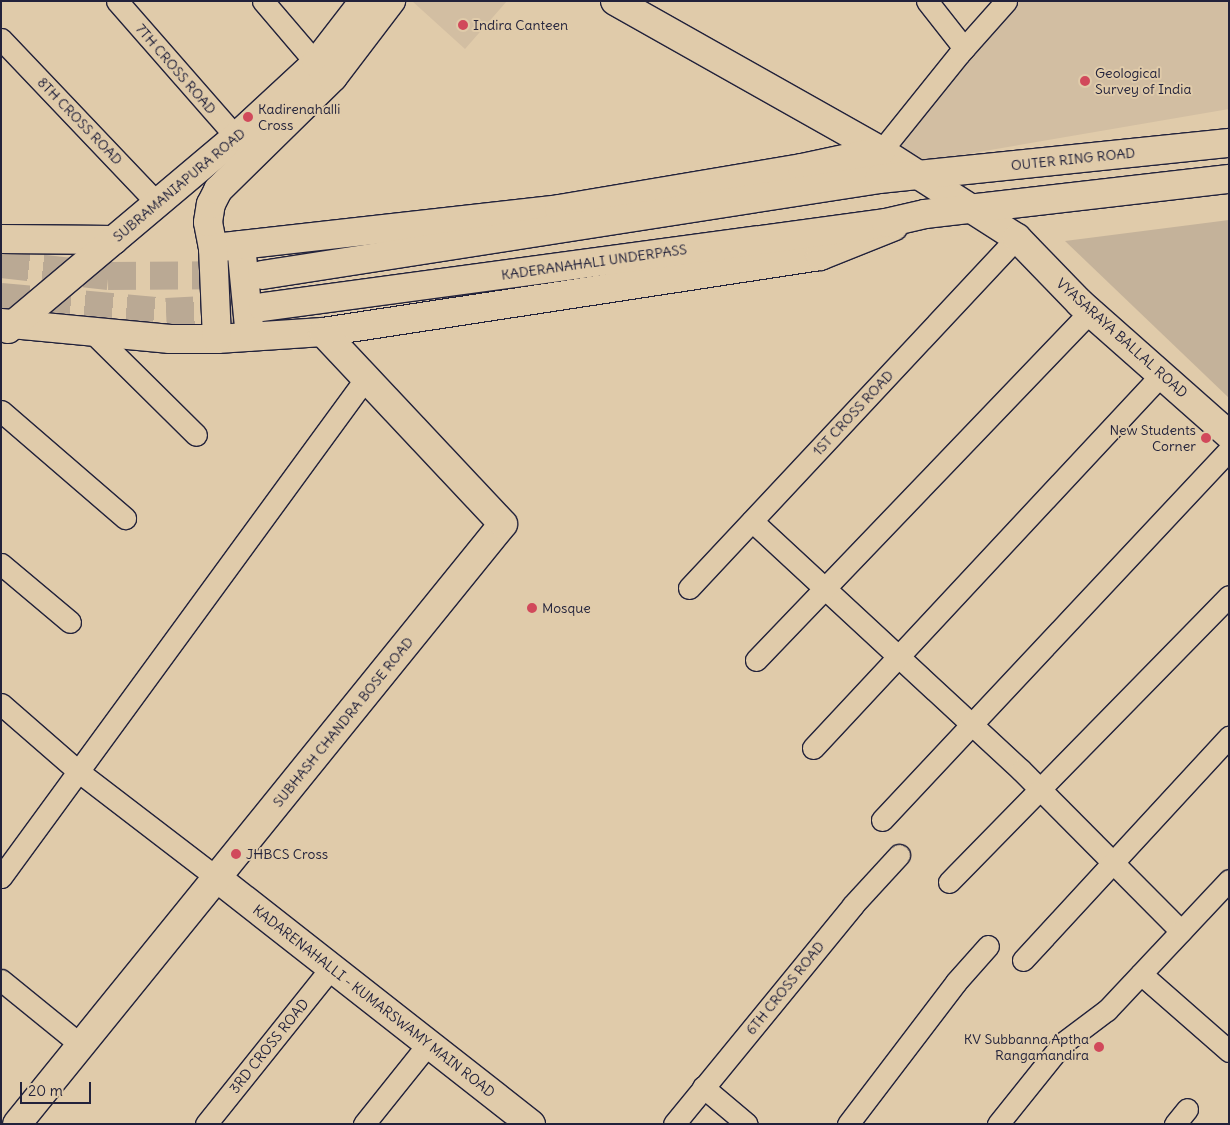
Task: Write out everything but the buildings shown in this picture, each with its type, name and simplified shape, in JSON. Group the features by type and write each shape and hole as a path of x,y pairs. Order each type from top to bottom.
{"main road":[{"name":"SUBRAMANIAPURA ROAD","path":"6,327 114,240 236,137 316,63 364,1"},
{"path":"217,339 213,248 208,222 211,204 218,190 333,77 391,1"},
{"name":"VYASARAYA BALLAL ROAD","path":"615,1 881,151 970,210 1017,238 1090,312 1229,435"},
{"name":"OUTER RING ROAD","path":"918,174 1229,143"},
{"path":"213,248 559,209 802,168 881,151"},
{"path":"262,275 918,174"},
{"path":"6,327 90,330 170,339 217,339 323,332 820,256 925,214 1229,179"},
{"name":"KADERANAHALI UNDERPASS","path":"263,306 886,224 925,214"},
{"path":"1,239 114,240"},
{"path":"241,245 250,337"},
{"name":"SUBHASH CHANDRA BOSE ROAD","path":"17,1124 503,524 323,332"},
{"name":"KADARENAHALLI - KUMARSWAMY MAIN ROAD","path":"217,878 527,1123"}],"street":[{"name":"7TH CROSS ROAD","path":"117,1 236,137"},
{"path":"263,1 316,63"},
{"path":"927,1 964,48"},
{"path":"881,151 964,48 1006,1"},
{"name":"8TH CROSS ROAD","path":"1,39 157,203"},
{"name":"1ST CROSS ROAD","path":"689,588 1017,238"},
{"path":"756,660 1090,312"},
{"path":"90,330 196,435"},
{"path":"813,748 1161,375"},
{"path":"1,878 366,378"},
{"path":"1,411 125,518"},
{"path":"882,820 1229,450"},
{"path":"752,521 1041,789 1181,931"},
{"path":"1,564 70,622"},
{"path":"950,882 1229,596"},
{"path":"1,704 79,772 217,878"},
{"path":"1023,960 1229,737"},
{"name":"6TH CROSS ROAD","path":"674,1124 853,904 899,855"},
{"path":"998,1124 1063,1043 1107,1010 1228,883"},
{"path":"848,1124 956,982 988,946"},
{"name":"3RD CROSS ROAD","path":"206,1124 331,968"},
{"path":"1141,974 1229,1051"},
{"path":"1,980 81,1045"},
{"path":"364,1124 428,1044"},
{"path":"703,1087 747,1124"}],"shaded area":[{"path":"412,1 507,1 465,49"},
{"name":"Geological Survey of India","path":"1017,1 1229,1 1229,109 920,162 884,136 971,53"},
{"path":"1229,220 1229,398 1065,241"}],"tunnel":[{"path":"1,264 108,276 262,275"},
{"path":"1,297 166,312 263,307"}],"place":[{"name":"Indira Canteen","path":"463,25"},
{"name":"Geological Survey of India","path":"1085,81"},
{"name":"Kadirenahalli Cross","path":"248,117"},
{"name":"New Students Corner","path":"1206,438"},
{"name":"Mosque","path":"532,608"},
{"name":"JHBCS Cross","path":"236,854"},
{"name":"KV Subbanna Aptha Rangamandira","path":"1099,1047"}]}
